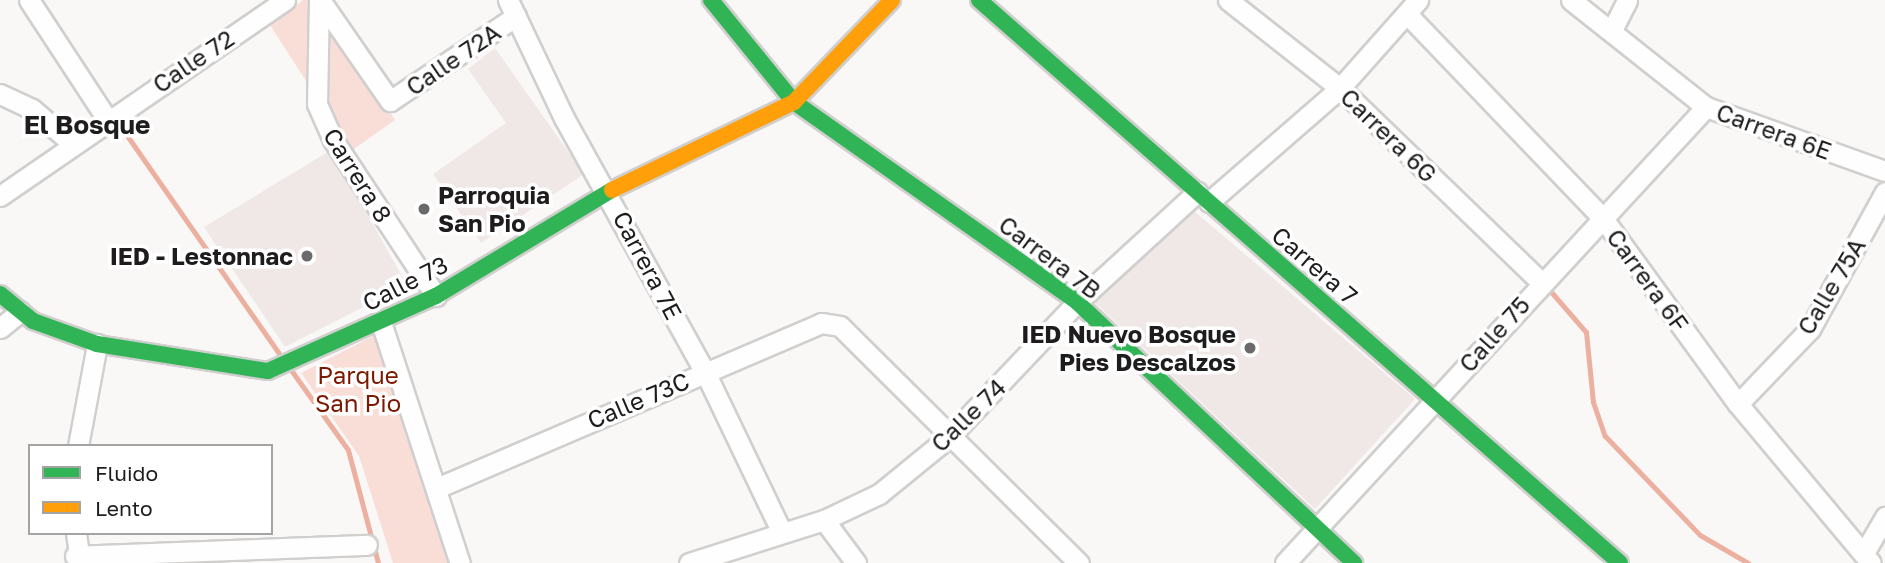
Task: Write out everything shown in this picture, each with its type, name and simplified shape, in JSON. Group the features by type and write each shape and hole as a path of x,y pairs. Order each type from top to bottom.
{"street":[{"path":"29,0 107,119"},
{"name":"Calle 72","path":"0,196 72,143 285,0"},
{"name":"Carrera 8","path":"319,0 390,102"},
{"name":"Carrera 8","path":"319,0 317,104 333,140 436,296"},
{"name":"Carrera 7B","path":"710,0 794,102 1077,302 1354,563"},
{"name":"Calle 73","path":"27,317 97,344 199,363 268,371 286,365 436,296 609,191 794,102 892,0"},
{"name":"Carrera 7","path":"979,0 1620,563"},
{"name":"Carrera 6G","path":"1228,0 1340,88 1541,282"},
{"name":"Carrera 6E","path":"1571,0 1613,28 1706,107 1885,171"},
{"path":"1613,28 1627,0"},
{"name":"Calle 74","path":"689,563 824,520 879,494 949,438 1077,302 1340,88 1412,7"},
{"name":"Carrera 6F","path":"1412,7 1602,217 1738,404 1868,558"},
{"name":"Calle 72A","path":"390,102 512,8"},
{"name":"Carrera 7E","path":"512,8 564,118 609,191 705,372 782,533"},
{"path":"0,94 43,117 72,143"},
{"name":"Calle 75","path":"1285,563 1320,531 1541,282 1706,107"},
{"name":"Calle 75A","path":"1738,404 1810,329 1885,192"},
{"path":"0,294 27,317 0,328"},
{"path":"381,322 439,487 460,563"},
{"name":"Calle 73C","path":"439,487 821,323 840,326 949,438"},
{"path":"78,444 97,344"},
{"path":"949,438 1079,563"},
{"path":"1868,558 1885,517"},
{"path":"824,520 856,563"},
{"path":"76,535 78,559 367,545"}],"shaded area":[{"path":"495,48 584,174 481,243 433,174 506,123 468,69"},
{"name":"IED - Lestonnac","path":"331,150 407,285 285,347 204,227"},
{"name":"IED Nuevo Bosque Pies Descalzos","path":"1193,210 1415,399 1315,509 1090,298"}],"green space":[{"path":"303,0 314,0 395,120 351,151 270,25"},
{"name":"Parque San Pio","path":"377,334 455,563 393,563 359,456 301,373"}],"waterway":[{"path":"130,114 128,137 281,356"},
{"path":"1546,286 1586,332 1593,402 1605,436 1700,535 1748,563"},
{"path":"291,370 348,450 378,563"}],"traffic: fast":[{"path":"711,0 794,102 1077,302 1354,563"},
{"path":"979,0 1620,563"},
{"path":"0,294 33,321 97,344 268,371 436,296 612,190"}],"traffic: slow":[{"path":"612,190 794,102 892,0"}],"place":[{"name":"Parroquia San Pio","path":"424,209"},
{"name":"IED - Lestonnac","path":"307,256"},
{"name":"IED Nuevo Bosque Pies Descalzos","path":"1250,348"}],"district":[{"name":"El Bosque","path":"87,125"}]}
